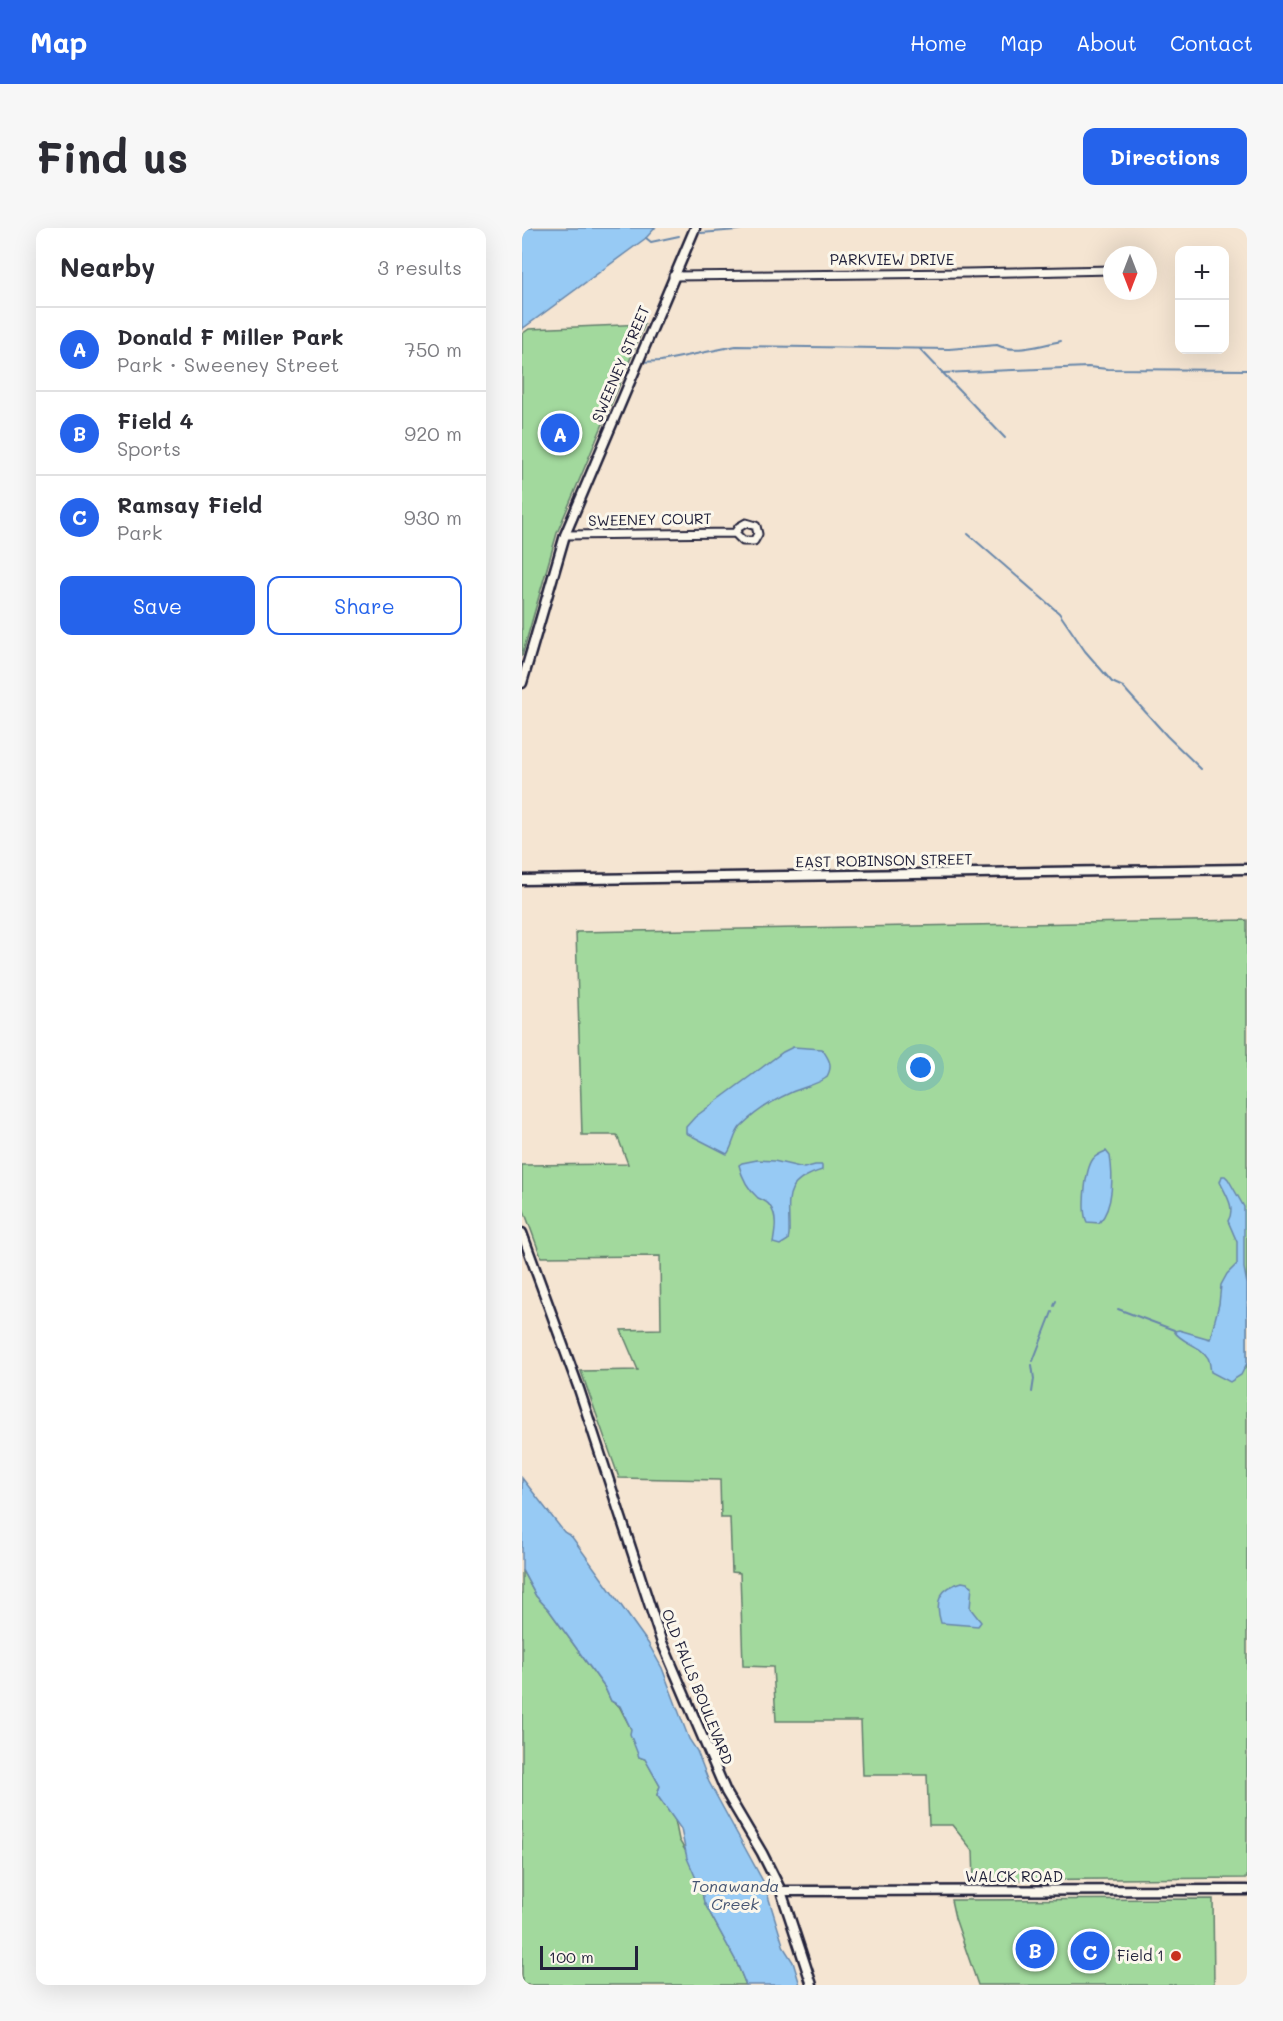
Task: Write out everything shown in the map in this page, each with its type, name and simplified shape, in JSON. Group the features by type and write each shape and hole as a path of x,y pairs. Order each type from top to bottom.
{"street":[{"name":"SWEENEY STREET","path":"522,683 564,535 695,228"},
{"name":"PARKVIEW DRIVE","path":"673,276 1103,270"},
{"name":"SWEENEY COURT","path":"564,535 735,533"},
{"name":"EAST ROBINSON STREET","path":"522,880 1247,869"},
{"name":"OLD FALLS BOULEVARD","path":"522,1233 579,1389 661,1640 726,1792 762,1853 781,1892 812,1985"},
{"name":"WALCK ROAD","path":"781,1892 1247,1890"}],"green space":[{"path":"645,324 557,533 522,656 522,334 529,329"},
{"path":"1247,920 1247,1878 974,1880 973,1851 952,1825 929,1825 927,1775 863,1775 861,1721 776,1721 773,1667 743,1666 740,1573 732,1572 730,1518 721,1518 720,1480 619,1478 581,1371 638,1370 621,1330 661,1329 660,1256 541,1257 522,1205 522,1165 628,1164 617,1135 582,1135 576,932"},
{"path":"522,1570 536,1596 549,1610 605,1688 611,1701 619,1706 631,1729 639,1757 645,1759 660,1786 657,1795 675,1820 679,1840 702,1892 704,1902 736,1961 746,1985 522,1985"},
{"path":"1213,1899 1214,1985 978,1985 951,1900"}],"water":[{"path":"522,228 655,228 646,238 522,329"},
{"path":"793,1047 822,1049 830,1063 830,1070 826,1078 785,1095 752,1116 738,1129 727,1154 686,1133 686,1127 695,1117"},
{"path":"1106,1151 1110,1156 1111,1164 1110,1200 1099,1223 1087,1222 1084,1200 1090,1164 1094,1158"},
{"path":"757,1160 774,1161 804,1168 822,1165 822,1170 809,1175 793,1187 789,1202 788,1240 780,1245 773,1243 775,1224 773,1210 751,1191 740,1170 739,1165 742,1163"},
{"path":"1222,1176 1228,1179 1244,1207 1244,1268 1247,1284 1247,1363 1241,1375 1230,1382 1211,1372 1209,1359 1205,1354 1174,1331 1179,1330 1210,1339 1219,1304 1221,1285 1227,1274 1237,1264 1237,1242 1228,1221 1231,1206 1220,1182"},
{"name":"Tonawanda Creek","path":"522,1478 564,1532 572,1537 648,1643 662,1668 689,1739 697,1751 709,1782 764,1883 784,1948 793,1962 800,1985 746,1985 736,1961 704,1902 687,1858 681,1829 657,1795 660,1786 645,1759 639,1757 630,1734 631,1729 620,1706 611,1701 605,1688 549,1610 536,1596 522,1570"},
{"path":"962,1582 972,1586 970,1608 981,1622 978,1626 941,1623 938,1608 941,1596 948,1588"}],"waterway":[{"path":"701,233 746,228"},
{"path":"646,238 651,242 679,236"},
{"path":"640,362 661,361 736,346 949,349 997,345 1004,348 1021,349 1061,341"},
{"path":"920,349 1005,438"},
{"path":"942,373 1088,367 1247,370"},
{"path":"968,534 1059,613 1085,651 1112,682 1123,687 1167,736 1201,769"},
{"path":"1054,1306 1056,1301"},
{"path":"1118,1309 1174,1330"},
{"path":"1033,1361 1052,1312"},
{"path":"1032,1365 1034,1379 1032,1392"}],"place":[{"name":"Donald F Miller Park","path":"560,433"},
{"name":"Field 4","path":"1035,1949"},
{"name":"Ramsay Field","path":"1090,1951"},
{"name":"Field 1","path":"1176,1956"}]}
